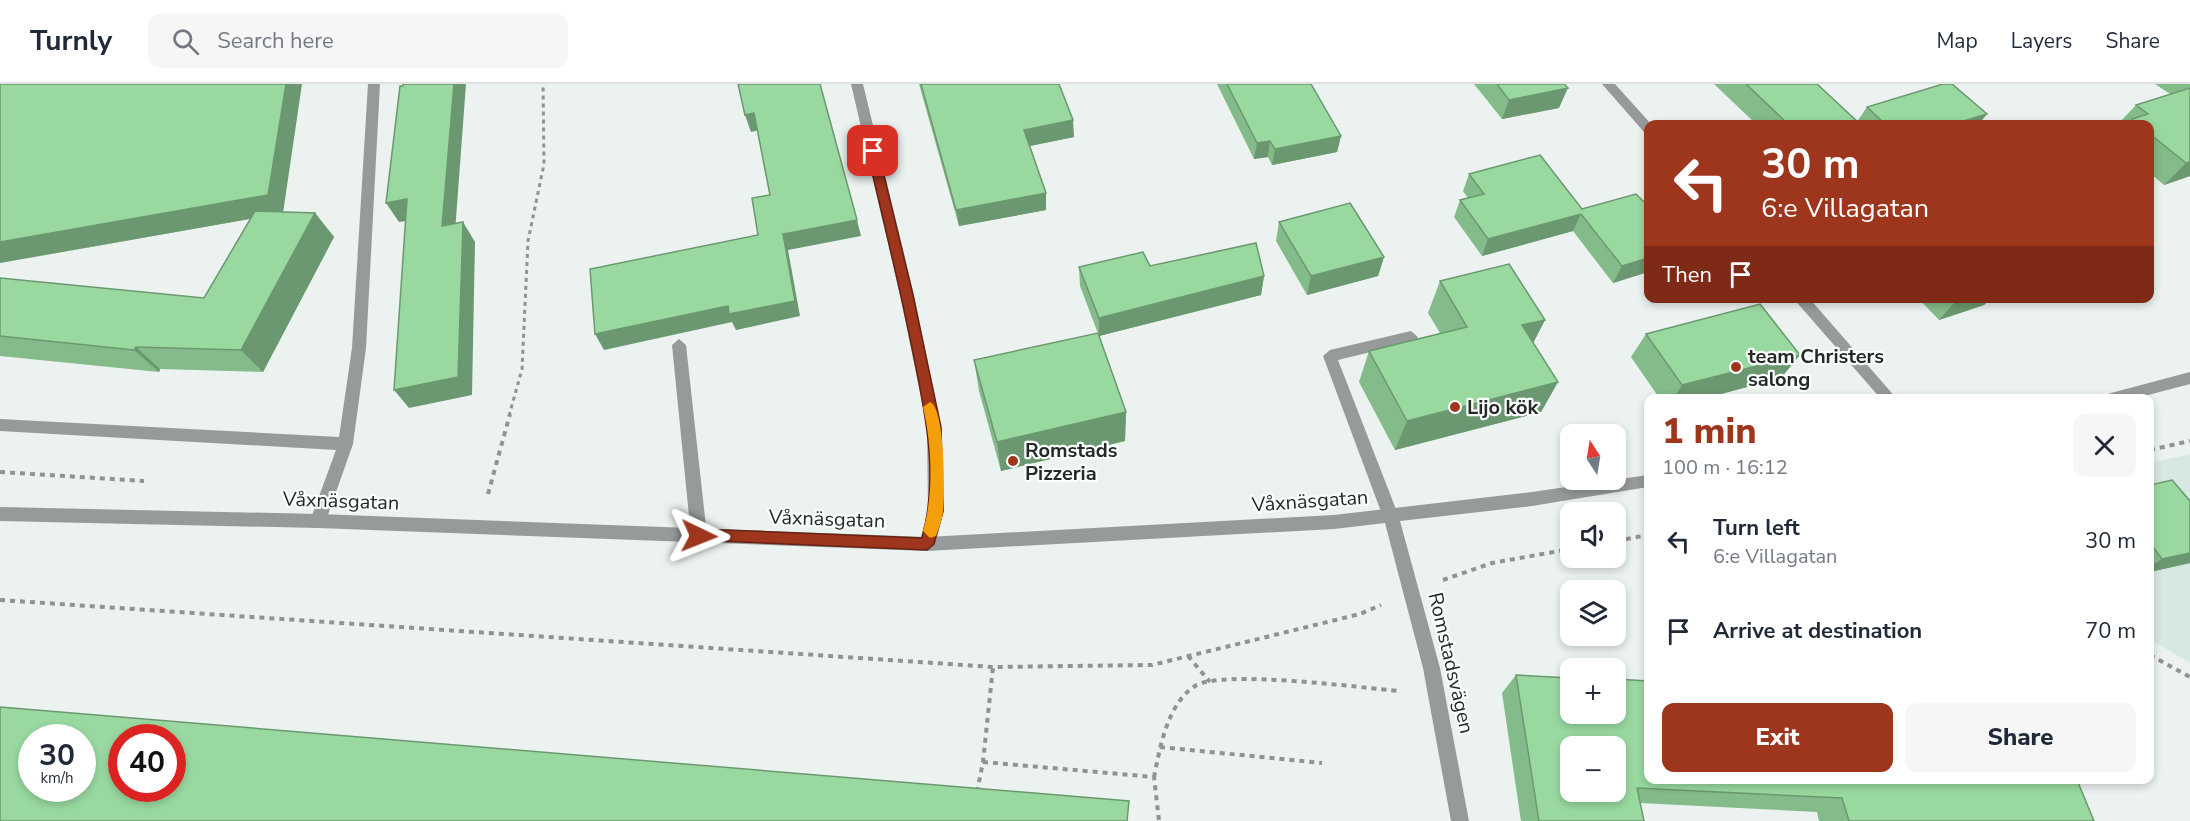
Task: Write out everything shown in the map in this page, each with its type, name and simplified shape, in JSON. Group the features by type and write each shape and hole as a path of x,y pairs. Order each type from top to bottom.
{"street":[{"path":"318,521 346,444 359,348 374,84"},
{"path":"857,84 907,295 934,427 936,511 927,544"},
{"path":"1608,84 1644,124"},
{"path":"1804,303 1886,394"},
{"name":"Romstadsvägen","path":"1411,337 1330,356 1391,517 1414,592 1451,757 1460,821"},
{"path":"679,345 699,536"},
{"path":"2130,394 2190,378"},
{"path":"0,425 346,444"},
{"name":"Våxnäsgatan","path":"0,514 318,521 927,544 1391,517 1644,482"}],"path":[{"path":"2154,449 2190,441"},
{"path":"1626,539 1644,536"},
{"path":"0,600 993,668 1152,665 1360,614 1492,563 1560,551"},
{"path":"1188,656 1210,682"},
{"path":"2154,657 2190,677"},
{"path":"976,796 983,762 993,668"},
{"path":"1159,821 1154,777 1160,747 1176,709 1196,685 1226,679 1436,693"},
{"path":"1160,747 1322,763"},
{"path":"983,762 1154,777"}],"shaded area":[{"path":"2190,454 2190,663 2154,641 2154,462"}],"building":[{"path":"0,84 286,84 268,195 0,242"},
{"path":"403,84 454,84 442,226 463,222 458,377 394,390 407,199 386,203 400,86"},
{"path":"738,84 820,84 857,220 783,234 795,301 729,314 728,306 595,334 590,269 758,235 752,198 770,195 754,113 745,115"},
{"path":"921,84 1059,84 1073,120 1024,130 1046,193 956,210"},
{"path":"1227,84 1311,84 1341,136 1275,149 1270,141 1257,143"},
{"path":"1497,84 1564,84 1568,88 1509,100"},
{"path":"1746,84 1817,84 1856,120 1784,120"},
{"path":"1943,84 1952,84 1987,114 1967,120 1881,120 1867,107"},
{"path":"2190,88 2190,162 2186,163 2154,137 2154,120 2132,119 2148,114 2136,105"},
{"path":"1540,155 1582,209 1636,194 1644,202 1644,259 1622,266 1581,214 1488,239 1460,200 1484,194 1469,174"},
{"path":"1350,203 1384,257 1311,276 1279,222"},
{"path":"255,211 315,213 241,350 136,347 134,350 0,336 0,278 204,298"},
{"path":"1256,243 1264,276 1099,318 1079,267 1143,252 1150,266"},
{"path":"1509,264 1545,320 1522,325 1558,382 1407,421 1369,351 1467,327 1440,281"},
{"path":"1760,304 1800,355 1682,385 1646,334"},
{"path":"1098,333 1126,412 997,442 974,360"},
{"path":"2172,480 2190,501 2190,553 2162,559 2154,548 2154,484"},
{"path":"1516,675 1560,677 1560,724 1626,724 1626,680 1644,681 1644,784 2079,784 2094,821 1849,821 1842,798 1637,788 1644,821 1539,821"},
{"path":"0,707 1129,801 1127,821 0,821"}],"slow traffic":[{"path":"930,407 934,427 936,511 930,531"}],"place":[{"name":"team Christers salong","path":"1736,367"},
{"name":"Lijo kök","path":"1455,407"},
{"name":"Romstads Pizzeria","path":"1013,461"}],"route":[{"path":"699,536 927,544 936,511 934,427 907,295 873,151"}]}
